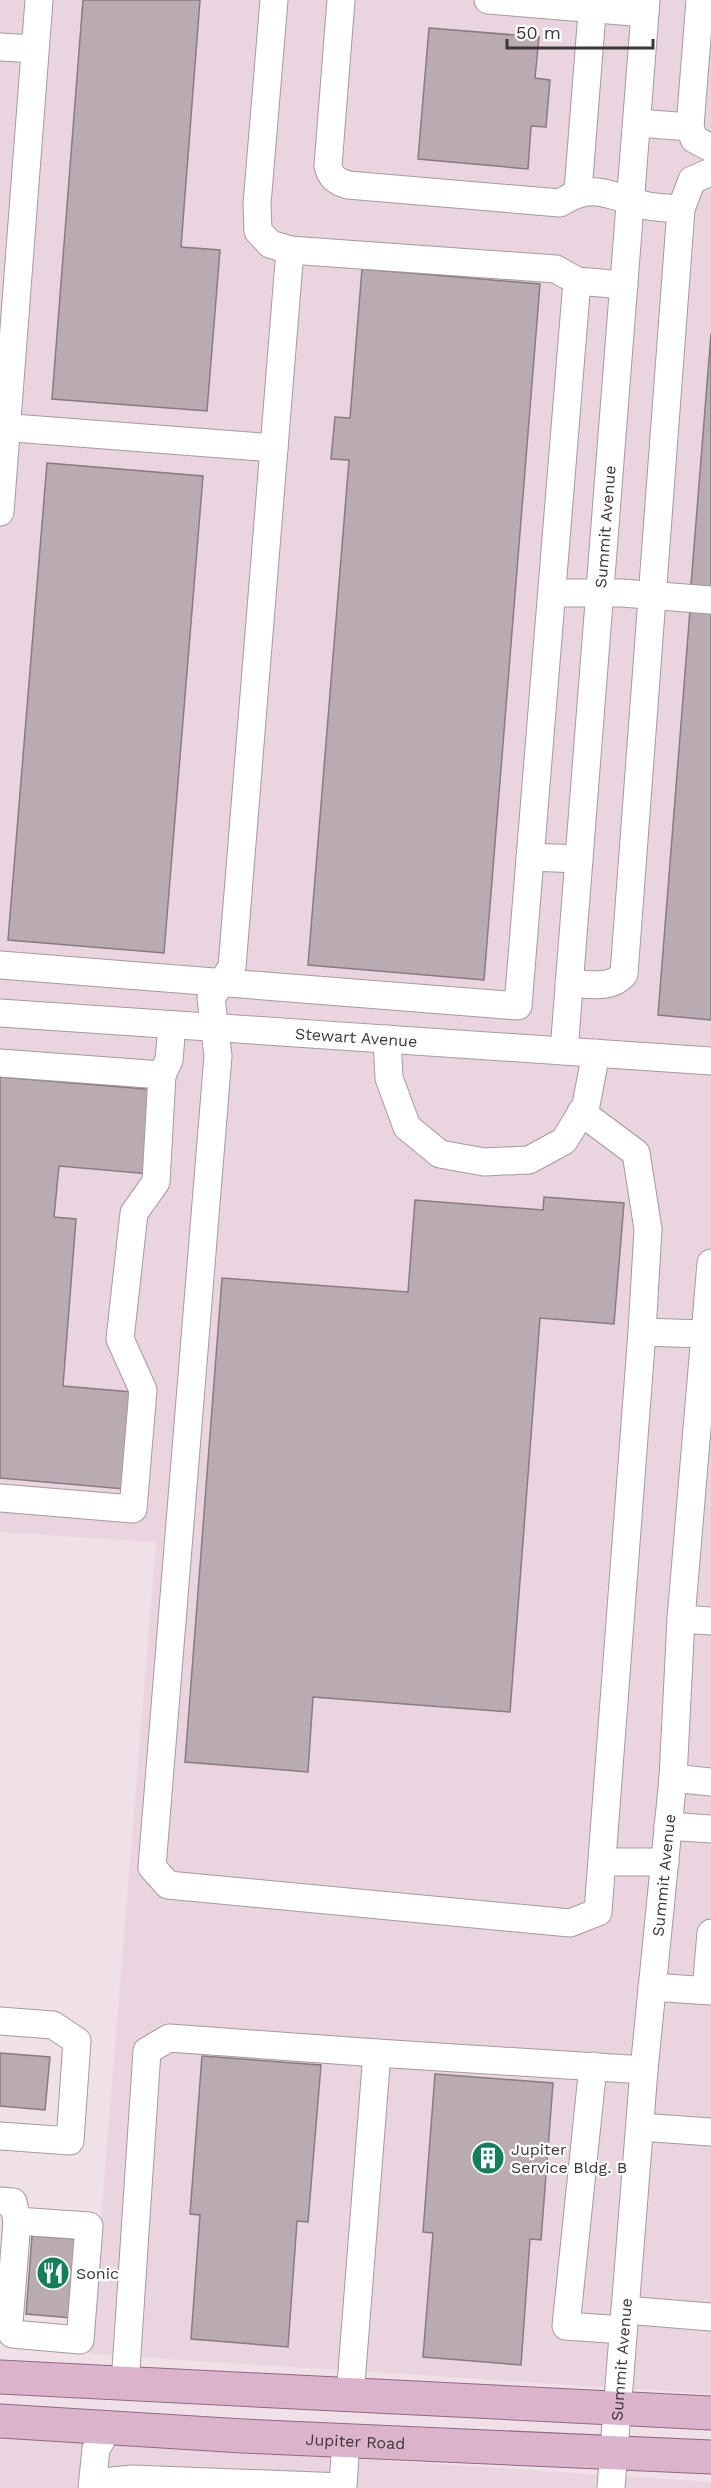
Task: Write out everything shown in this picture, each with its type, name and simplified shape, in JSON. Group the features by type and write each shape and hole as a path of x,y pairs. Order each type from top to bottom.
{"main road":[{"path":"0,2377 711,2413"},
{"path":"108,2428 118,2383"},
{"path":"346,2440 350,2396"},
{"name":"Jupiter Road","path":"0,2421 711,2457"}],"street":[{"path":"0,512 3,427 39,0"},
{"path":"274,0 257,204 258,231 270,244 291,250 556,269 577,281 624,285"},
{"path":"341,0 328,166 331,176 348,185 560,203 578,191 611,194 649,206 681,209"},
{"path":"488,0 646,7"},
{"path":"700,0 690,127 694,139 711,148"},
{"path":"578,191 593,4"},
{"name":"Summit Avenue","path":"564,1051 646,7"},
{"path":"0,47 35,49"},
{"path":"636,123 690,127"},
{"path":"569,983 608,984 618,980 624,974 650,595 681,209 693,180 711,172"},
{"path":"291,250 232,967 211,998 218,1056 152,1867 168,1885 570,1923 598,1912 648,1229 636,1153 581,1112"},
{"path":"0,965 518,1006 577,281"},
{"path":"3,427 274,448"},
{"path":"552,593 650,595 711,600"},
{"path":"530,857 579,859"},
{"name":"Stewart Avenue","path":"0,1013 711,1060"},
{"path":"0,1498 133,1509 143,1390 120,1339 134,1213 156,1182 162,1075 169,1060 172,1025"},
{"path":"387,1039 388,1078 407,1127 440,1154 484,1162 529,1160 564,1141 586,1105 596,1053"},
{"path":"0,1063 162,1075"},
{"name":"Summit Avenue","path":"611,2488 644,2070 673,1778 681,1619 701,1501 705,1334 711,1263"},
{"path":"642,1332 705,1334"},
{"path":"681,1619 711,1621"},
{"path":"673,1778 711,1782"},
{"path":"668,1826 711,1829"},
{"path":"602,1862 665,1862"},
{"path":"652,1987 708,1990 711,1933"},
{"path":"0,2021 53,2025 77,2041 70,2141 0,2136"},
{"path":"118,2383 147,2051 169,2038 644,2070"},
{"path":"350,2396 377,2053"},
{"path":"593,2066 566,2326 624,2320 711,2317"},
{"path":"640,2127 711,2132"},
{"path":"9,2211 89,2226 80,2340 12,2334 4,2322 9,2211"},
{"path":"108,2428 96,2449 93,2486 132,2479 353,2488 346,2440"}],"shaded area":[{"path":"0,0 711,0 711,2394 90,2354 156,1542 0,1532"},
{"path":"0,2435 711,2482 711,2488 0,2488"}],"building":[{"path":"83,0 200,0 181,247 220,250 207,411 52,399"},
{"path":"429,28 539,37 535,78 550,80 546,127 531,126 528,169 418,159"},
{"path":"362,269 540,284 484,980 308,965 349,460 331,459 335,417 350,418"},
{"path":"711,334 711,587 691,585"},
{"path":"47,463 203,476 164,953 8,940"},
{"path":"690,610 711,611 711,1020 658,1015"},
{"path":"0,1077 157,1090 150,1174 59,1166 54,1217 76,1219 63,1386 132,1392 124,1489 0,1478"},
{"path":"544,1197 624,1203 614,1324 540,1318 510,1712 313,1697 308,1772 185,1762 222,1278 408,1292 415,1200 543,1210"},
{"path":"0,2053 50,2057 45,2110 0,2106"},
{"path":"202,2056 321,2065 308,2222 297,2221 288,2347 191,2339 200,2215 190,2214"},
{"name":"Jupiter Service Bldg. B","path":"435,2074 553,2083 541,2240 530,2239 521,2365 423,2357 433,2233 423,2232"},
{"path":"32,2236 78,2239 72,2318 26,2314"}],"place":[{"name":"Jupiter Service Bldg. B","path":"488,2158"},
{"name":"Sonic","path":"53,2273"}]}
